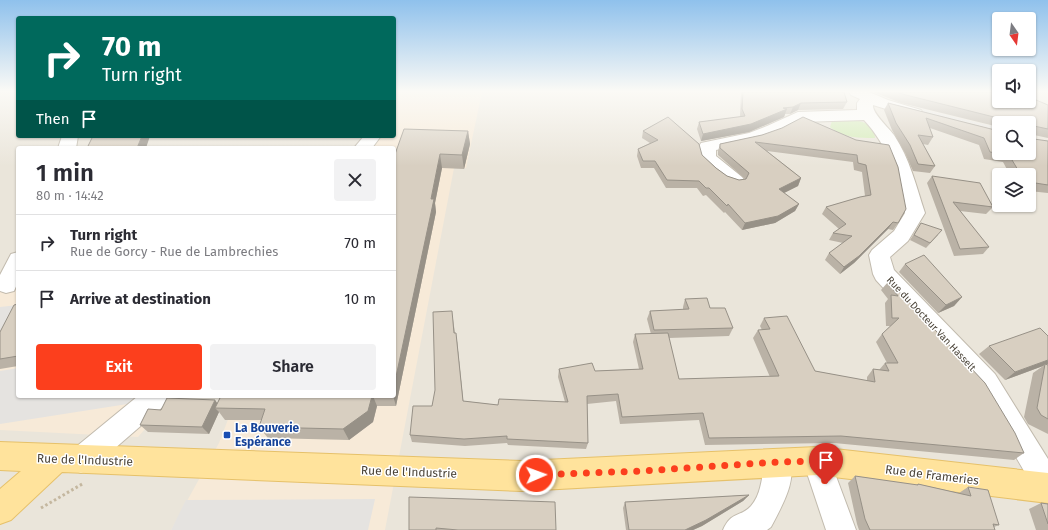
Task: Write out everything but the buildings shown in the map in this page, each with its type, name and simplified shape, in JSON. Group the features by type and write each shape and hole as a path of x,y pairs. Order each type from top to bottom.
{"main road":[{"name":"Rue de l'Industrie","path":"0,456 76,466 522,476 817,461"},
{"name":"Rue de Frameries","path":"817,461 1048,487"},
{"path":"0,509 76,466"}],"street":[{"path":"736,181 707,158 707,147 753,137 773,130 799,117"},
{"name":"Rue du Docteur Van Hasselt","path":"874,117 899,160 915,213 901,236 880,255 884,274 986,382 1048,487"},
{"path":"365,146 371,138"},
{"path":"6,286 16,264"},
{"path":"76,466 154,398"},
{"path":"817,461 841,530"},
{"path":"738,530 761,517 775,490 778,462"}],"path":[{"path":"35,512 76,466"}],"shaded area":[{"path":"0,117 16,117 16,138 396,138 396,117 992,117 992,160 1036,160 1036,117 1048,117 1048,530 0,530"},
{"path":"396,117 477,117 466,168 454,168 385,530 171,530 219,443 236,398 396,398 396,146 372,146 378,138 396,138"},
{"path":"945,117 953,117 992,126 992,128"},
{"path":"16,278 16,398 172,398 138,437 0,430 0,280"},
{"path":"16,305 16,311 0,358 0,307"},
{"path":"16,368 16,398 154,398 153,400 0,424 0,371"},
{"path":"375,499 368,530 171,530 186,500"}],"green space":[{"path":"854,120 866,124 874,131 875,138 846,135 835,131 830,127 832,121"}],"place":[{"name":"La Bouverie Espérance","path":"227,435"}],"route":[{"path":"536,475 641,471 778,462 817,461 826,484"}]}
